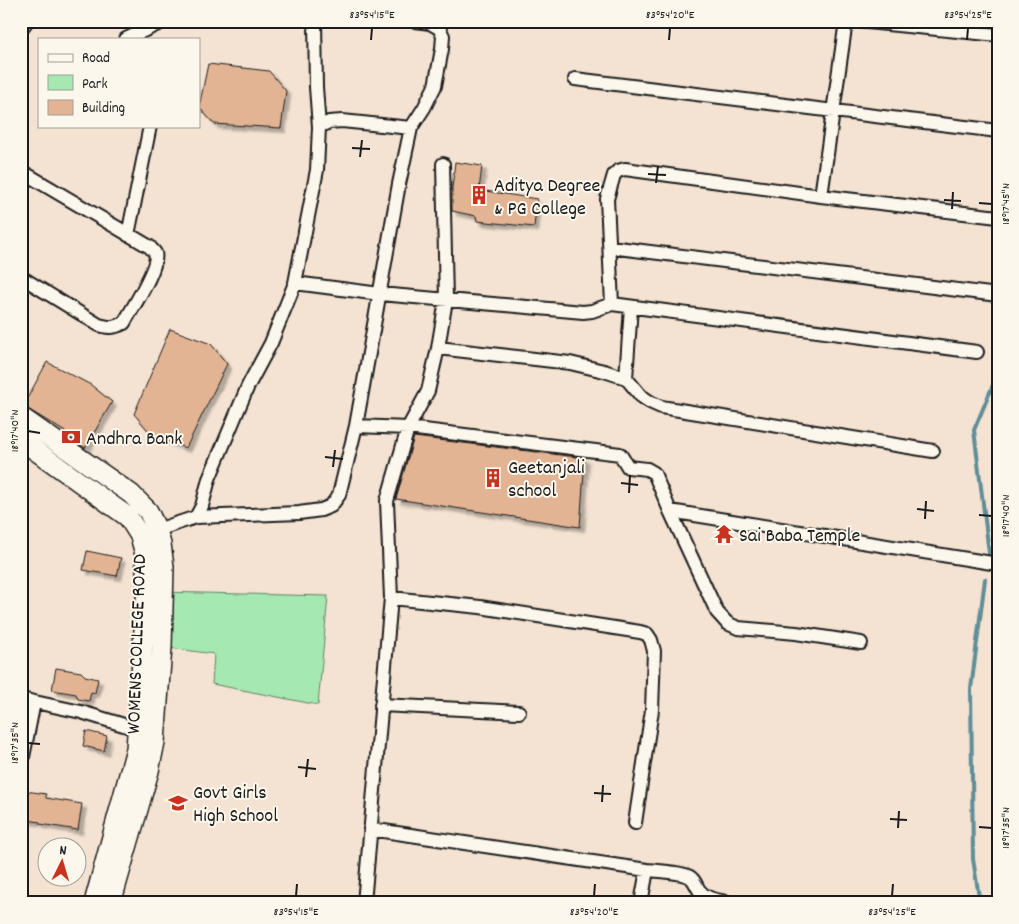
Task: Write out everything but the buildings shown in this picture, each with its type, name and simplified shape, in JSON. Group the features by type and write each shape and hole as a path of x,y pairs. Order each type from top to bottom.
{"main road":[{"name":"WOMENS COLLEGE ROAD","path":"21,418 131,494 148,511 149,533 145,554 147,586 136,748 94,903"},
{"name":"WOMENS COLLEGE ROAD","path":"21,440 128,517 161,544 164,567 162,647 155,742 149,771 111,903"}],"street":[{"path":"21,29 26,21"},
{"path":"128,38 161,21"},
{"path":"196,517 202,506 208,479 248,386 271,342 295,283 317,170 319,127 315,21"},
{"path":"149,533 196,517 321,510 331,506 339,495 356,426 411,128 435,86 442,49 443,36 439,28 430,23 415,21"},
{"path":"821,196 846,21"},
{"path":"857,21 998,35"},
{"path":"574,79 998,131"},
{"path":"319,127 329,122 342,121 411,128"},
{"path":"128,234 150,128"},
{"path":"364,903 390,598 387,500 408,428 428,391 446,300 443,164"},
{"path":"609,305 610,247 607,199 614,175 618,170 625,169 821,196 998,217"},
{"path":"21,171 150,247 155,254 152,272 124,323 108,328 21,277"},
{"path":"610,247 998,295"},
{"path":"295,283 380,294 583,312 609,305 631,307 977,352"},
{"path":"624,377 631,307"},
{"path":"438,348 570,363 604,370 624,377 641,396 661,407 933,451"},
{"path":"356,426 408,428 620,454 628,467 647,469 654,473 717,612 727,623 738,628 796,633 861,643"},
{"path":"670,511 998,564"},
{"path":"390,598 480,607 647,634 654,651 652,710 635,823"},
{"path":"21,766 28,701 81,712 138,729"},
{"path":"381,705 519,712"},
{"path":"370,829 681,874 690,877 706,897 731,903"},
{"path":"641,903 647,870"}],"green space":[{"path":"160,592 328,596 318,705 212,684 214,654 162,647"}],"waterway":[{"path":"989,553 974,430 998,373"},
{"path":"980,903 973,859 971,689 985,579"}],"place":[{"name":"Aditya Degree & PG College","path":"479,195"},
{"name":"Andhra Bank","path":"71,437"},
{"name":"Geetanjali school","path":"493,478"},
{"name":"Sai Baba Temple","path":"724,534"},
{"name":"Govt Girls High School","path":"178,803"}]}
